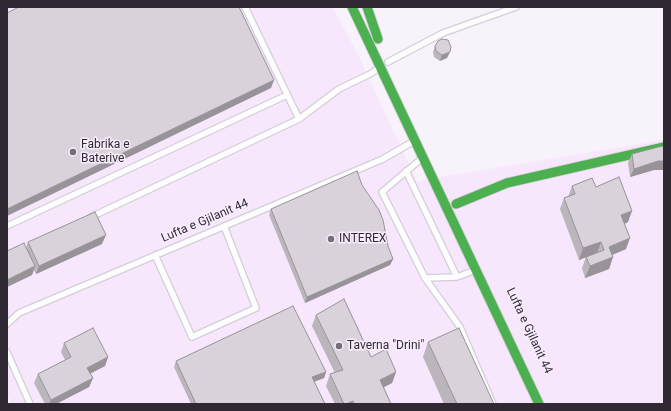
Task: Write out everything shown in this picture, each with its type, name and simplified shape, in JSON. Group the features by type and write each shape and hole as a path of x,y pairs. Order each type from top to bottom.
{"main road":[{"path":"352,7 384,59 412,112"},
{"path":"366,7 384,59 422,158 539,404"},
{"path":"456,204 507,183 664,147"}],"lane":[{"path":"245,7 299,119"},
{"path":"85,219 299,119 339,89 370,74 384,59 443,33 516,7"},
{"path":"7,226 287,95"},
{"name":"Lufta e Gjilanit 44","path":"7,324 19,313 383,159 415,141"},
{"path":"422,158 382,192 425,278 460,328 493,404"},
{"path":"406,171 457,277"},
{"path":"155,255 192,337 256,308 224,226"},
{"path":"425,278 457,277 476,270"},
{"path":"7,352 30,404"}],"shaded area":[{"path":"7,7 333,7 359,57 417,181 664,140 664,404 12,404 7,395"}],"building":[{"name":"Fabrika e Baterive","path":"19,7 239,7 274,80 7,209 7,13"},
{"path":"442,39 448,40 451,47 450,52 442,55 436,51 435,46 438,41"},
{"path":"664,146 664,161 658,161 634,169 632,154"},
{"name":"INTEREX","path":"357,171 362,185 379,210 383,220 388,246 393,259 307,297 271,209"},
{"path":"619,177 632,211 621,215 630,238 609,247 613,257 590,266 586,257 604,250 601,242 583,248 564,198 575,194 572,186 592,178 596,187"},
{"path":"95,212 106,235 39,266 28,242"},
{"path":"24,243 35,266 7,280 7,251"},
{"name":"Taverna \"Drini\"","path":"344,299 371,357 386,349 396,372 380,380 391,404 355,404 353,401 344,404 330,374 343,370 316,315"},
{"path":"293,306 326,372 312,377 325,404 196,404 176,361"},
{"path":"93,328 108,357 87,368 93,378 51,400 38,374 71,357 64,343"},
{"path":"459,328 494,404 457,404 428,342"}],"traffic: fast":[{"path":"352,7 539,404"},
{"path":"367,7 378,39"},
{"path":"456,204 507,183 664,147"}],"place":[{"name":"Fabrika e Baterive","path":"73,152"},
{"name":"INTEREX","path":"331,239"},
{"name":"Taverna \"Drini\"","path":"339,346"}]}
